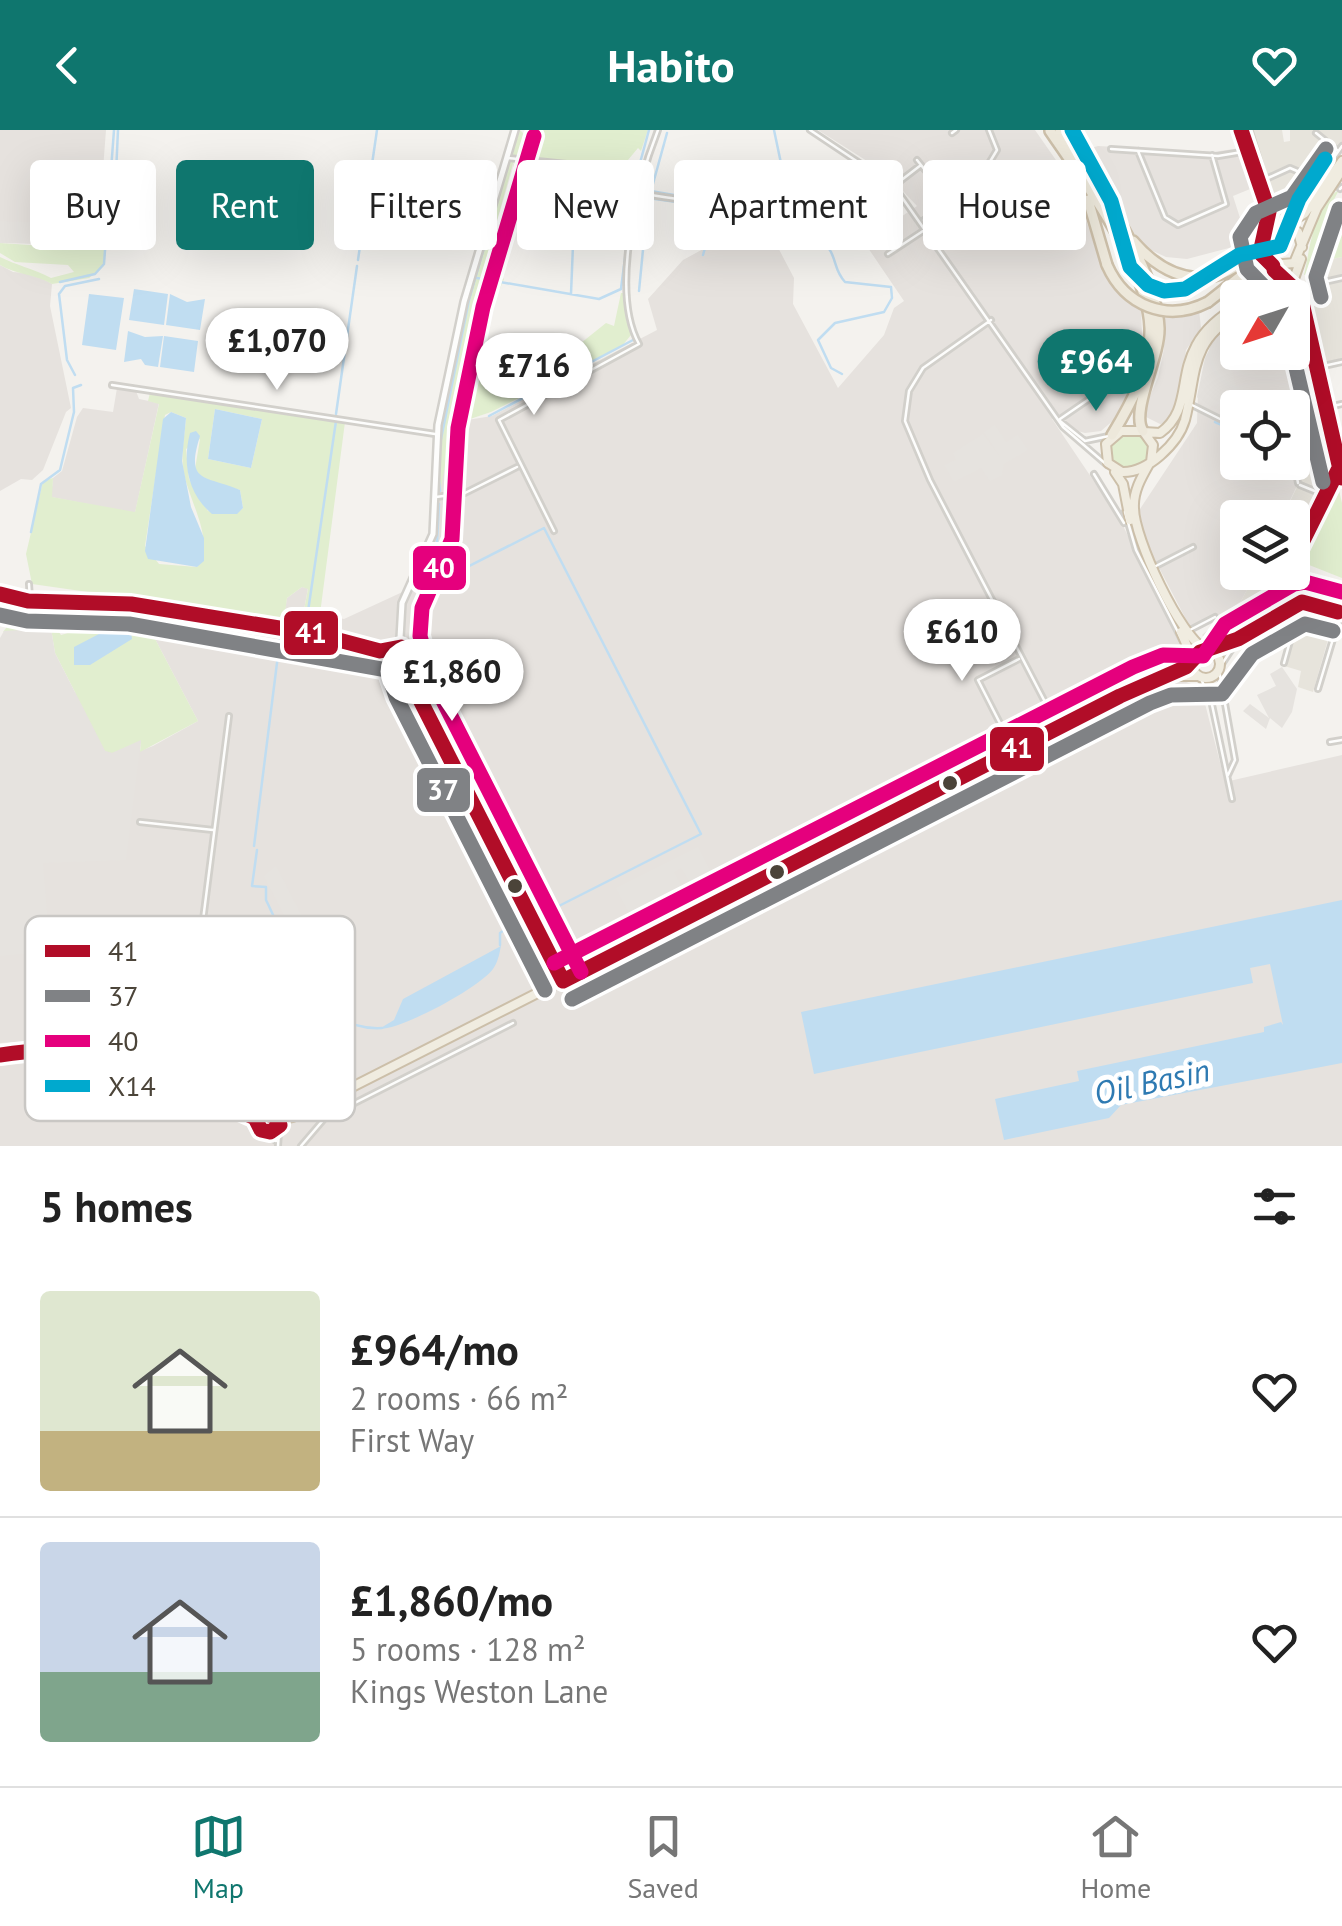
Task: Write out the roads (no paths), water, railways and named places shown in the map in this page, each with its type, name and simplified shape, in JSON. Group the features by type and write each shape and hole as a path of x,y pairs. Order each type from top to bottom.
{"highway":[{"path":"1061,130 1142,266 1158,318 1154,367 1137,416 1153,446 1150,463 1136,490 1138,534 1189,631 1218,656 1220,669 1211,678 1168,676"},
{"path":"1050,131 1093,209 1107,265 1123,292 1145,306 1176,312 1208,302 1241,276 1290,265 1302,250"},
{"path":"1050,131 1121,246 1149,315 1143,373 1105,449 1111,468 1123,484 1136,542 1189,648 1199,677"},
{"path":"1102,198 1155,265 1178,276 1211,276 1229,270 1259,244 1263,233 1305,213 1342,162"},
{"path":"1291,280 1317,208 1342,170"},
{"path":"1285,224 1298,232 1302,250"},
{"path":"1259,244 1262,257 1272,266 1274,280"},
{"path":"1112,435 1156,435 1171,424 1196,340 1220,317"},
{"path":"1111,468 1131,472 1150,463 1178,435 1191,411 1187,399 1192,371 1205,342 1220,327"},
{"path":"355,1087 1058,728 1168,676 1208,648"},
{"path":"0,1055 25,1053"}],"main road":[{"path":"1246,133 1244,150 1269,212 1263,233"},
{"path":"1246,133 1262,181 1285,224"}],"street":[{"path":"514,130 464,302 436,434 433,534 402,602 402,650 418,696 563,981"},
{"path":"648,160 658,130"},
{"path":"810,130 855,160"},
{"path":"903,197 922,221 980,178 997,150 990,130"},
{"path":"1262,181 1290,168 1318,180 1340,148 1316,133"},
{"path":"1111,150 1212,155 1244,150 1254,154"},
{"path":"1138,151 1165,217 1175,224 1226,204 1212,155"},
{"path":"506,157 533,160"},
{"path":"903,178 919,163 923,169"},
{"path":"888,254 923,231"},
{"path":"554,532 499,424 502,416 639,344 630,326 626,300 631,250"},
{"path":"942,250 1059,420 1111,468"},
{"path":"1295,276 1296,280"},
{"path":"1310,285 1342,278"},
{"path":"991,320 923,368 910,392 905,416 917,455 1058,728"},
{"path":"1310,338 1342,478"},
{"path":"1318,367 1342,362"},
{"path":"1059,420 1114,382 1126,381"},
{"path":"112,386 436,434"},
{"path":"1326,408 1342,404"},
{"path":"1191,411 1220,421"},
{"path":"1059,420 1088,441 1112,435"},
{"path":"1311,442 1332,438"},
{"path":"435,497 464,493 520,466"},
{"path":"1310,525 1323,494 1340,469"},
{"path":"1094,474 1125,525 1176,633 1189,648"},
{"path":"1298,480 1299,484 1323,494"},
{"path":"1115,506 1127,504 1125,525"},
{"path":"1154,567 1193,547"},
{"path":"29,584 29,601"},
{"path":"1246,628 1283,592 1300,604 1340,611 1318,689"},
{"path":"0,594 29,601 130,604 316,634 390,652 402,650"},
{"path":"0,608 29,601"},
{"path":"1208,648 1238,639 1300,604"},
{"path":"1284,663 1300,604"},
{"path":"1189,631 1215,617"},
{"path":"1227,777 1233,766 1220,669 1238,639"},
{"path":"1008,738 978,680 1020,658"},
{"path":"1199,677 1213,715 1232,800"},
{"path":"1213,715 1225,712"},
{"path":"204,916 229,716"},
{"path":"1330,742 1342,740"},
{"path":"1224,764 1233,766"},
{"path":"140,822 214,830"},
{"path":"355,1103 513,1023"},
{"path":"256,1121 256,1126 268,1132 277,1144"},
{"path":"301,1146 322,1121"},
{"path":"268,1132 278,1122"},
{"path":"277,1144 278,1122"}],"water":[{"path":"134,289 168,294 164,325 129,320"},
{"path":"89,294 124,298 116,350 82,345"},
{"path":"170,294 187,302 205,299 200,330 166,325"},
{"path":"128,331 145,337 163,336 158,367 145,365 141,359 124,362"},
{"path":"164,336 198,341 194,372 160,367"},
{"path":"215,409 262,419 251,468 208,459"},
{"path":"171,412 186,418 182,461 191,507 204,538 204,561 197,567 148,559 145,551 163,419"},
{"path":"196,431 200,436 197,470 208,479 240,490 243,508 237,514 212,514 192,487 187,456 190,433"},
{"path":"122,622 130,625 132,639 90,665 74,665 74,647"},
{"name":"Oil Basin","path":"1342,900 1342,1063 1121,1105 1109,1118 1004,1140 995,1099 1079,1081 1077,1071 1264,1032 1264,1027 1281,1022 1283,1025 1270,964 1250,968 1253,983 814,1074 801,1012"},
{"path":"501,946 493,969 472,987 421,1015 379,1029 394,1020 403,999"}],"waterway":[{"path":"60,282 95,274 104,264 114,130"},
{"path":"117,160 118,130"},
{"path":"358,260 377,130"},
{"path":"510,156 518,130"},
{"path":"641,160 649,130"},
{"path":"774,130 780,160"},
{"path":"667,133 651,191 674,195"},
{"path":"440,444 469,300 509,160"},
{"path":"639,291 648,198 674,202"},
{"path":"571,294 573,250"},
{"path":"477,278 599,299 621,289 626,250"},
{"path":"703,255 704,250"},
{"path":"830,250 845,282 891,287 892,298 884,312 835,323 818,340 831,368 842,374"},
{"path":"336,414 357,266"},
{"path":"75,375 67,360 59,294 65,286 99,279"},
{"path":"489,416 633,340"},
{"path":"31,532 41,484 60,470 74,412 73,388 81,385"},
{"path":"306,625 336,421"},
{"path":"1215,422 1220,424"},
{"path":"438,472 440,491"},
{"path":"422,565 437,542 439,504"},
{"path":"414,581 412,587 420,591 544,528 701,834 545,913"},
{"path":"0,625 15,609"},
{"path":"254,846 280,639"},
{"path":"400,679 524,917 500,933 500,945"},
{"path":"257,850 252,886 266,887 266,900 274,916"},
{"path":"355,1025 382,1028"},
{"path":"0,1046 25,1042"},
{"path":"0,1063 16,1059"}]}
